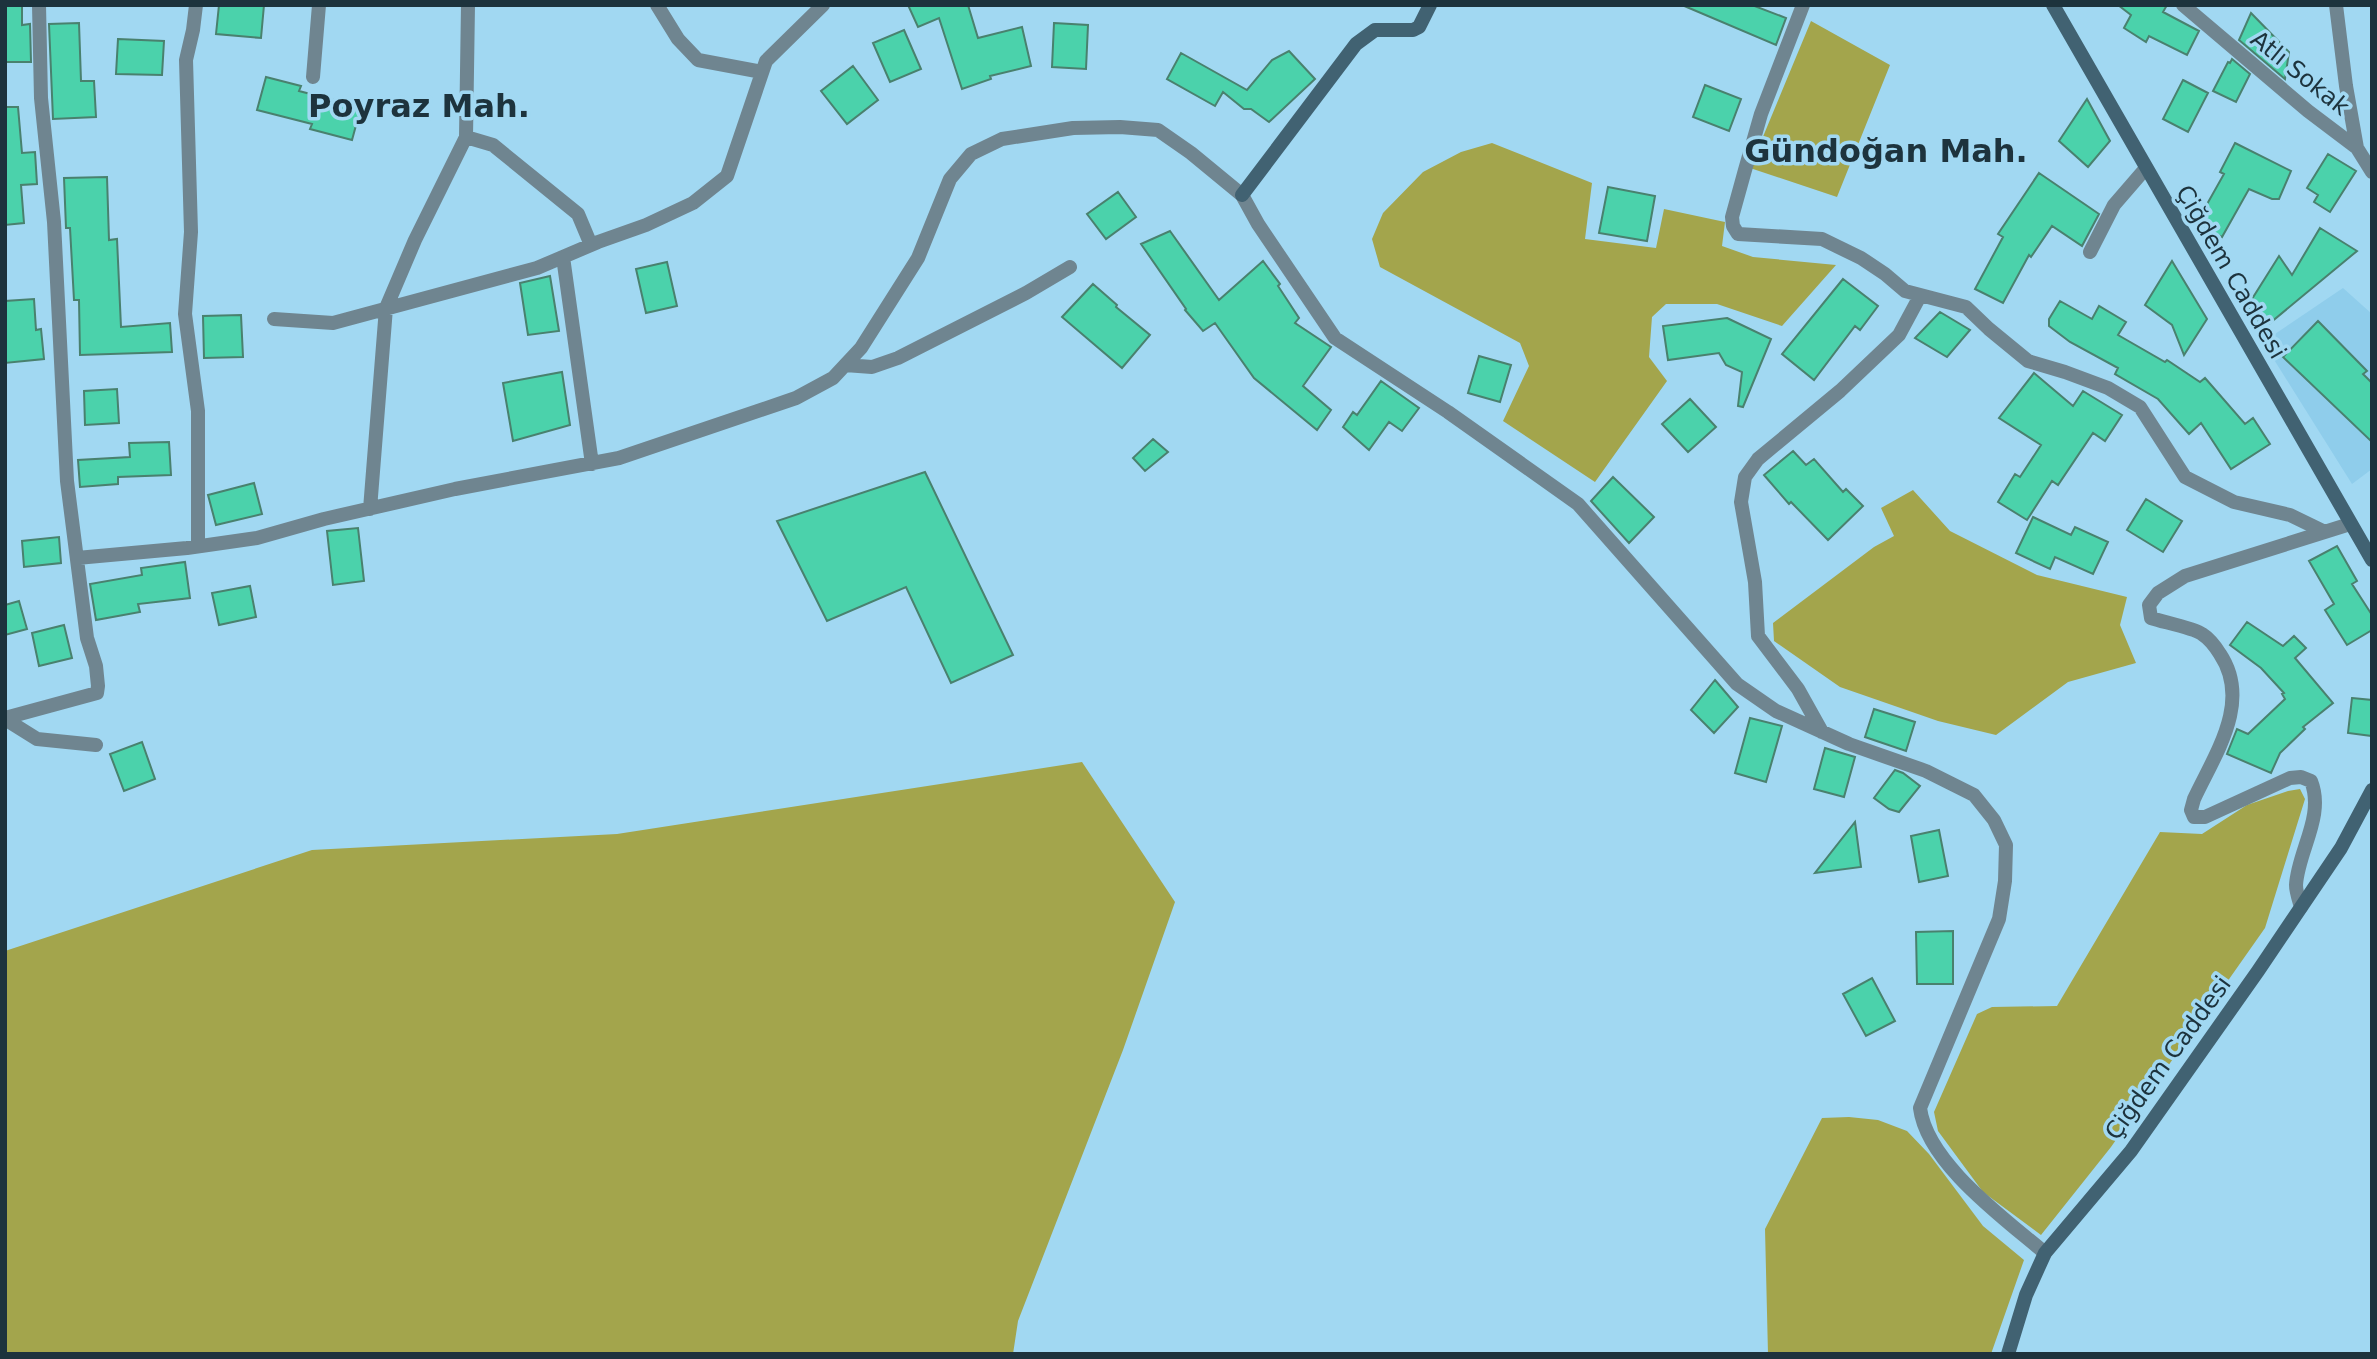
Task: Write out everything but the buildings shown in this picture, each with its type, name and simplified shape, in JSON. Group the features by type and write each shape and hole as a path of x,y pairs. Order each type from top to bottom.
{"street":[{"path":"5,718 97,693 98,686 96,666 88,638 67,481 54,222 41,98 39,5"},
{"path":"196,5 194,30 186,60 191,232 185,314 198,411 198,546"},
{"path":"313,77 319,5"},
{"path":"370,509 386,308 415,240 466,137 468,5"},
{"path":"657,5 678,39 698,60 762,72"},
{"path":"274,318 333,323 537,268 646,225 693,203 727,176 766,61 823,5"},
{"path":"1242,195 1356,44 1375,30 1413,30 1419,27 1430,5"},
{"path":"1803,5 1761,114 1732,217 1738,234 1822,239 1861,258 1905,291 1966,307 2028,361 2108,388 2140,407 2185,477 2234,502 2290,515 2325,532"},
{"name":"Çiğdem Caddesi","path":"2053,5 2372,560"},
{"name":"Atlı Sokak","path":"2183,5 2308,111 2357,148"},
{"path":"2336,5 2357,148 2372,172"},
{"path":"77,558 257,538 324,519 456,489 619,458 796,398 832,378 861,348 918,258 950,180 971,154 1002,139 1073,128 1120,127 1158,130 1242,195 1258,224 1335,338 1448,412 1578,504 1737,684 1776,711 1849,744 1926,771 1974,795 1994,820 2006,845 1999,919 1920,1108 1922,1123 1930,1140 1971,1189 2045,1253"},
{"path":"466,137 492,145 578,214 591,245"},
{"path":"2090,252 2114,205 2146,167"},
{"path":"563,257 592,464"},
{"path":"845,365 872,367 898,358 1026,293 1070,267"},
{"path":"1822,732 1798,689 1758,636 1755,583 1741,502 1745,477 1758,459 1840,391 1899,335 1920,296"},
{"path":"2301,907 2296,888 2313,824 2315,790 2311,781 2301,777 2290,778 2205,817 2194,817 2191,810 2194,799 2231,719 2234,694 2230,668 2214,644 2200,632 2151,618 2149,605 2158,593 2185,576 2350,524"},
{"path":"5,718 37,739 96,745"},
{"name":"Çiğdem Caddesi","path":"2008,1354 2026,1294 2045,1253 2131,1151 2341,848 2372,790"}],"shaded area":[{"path":"1811,21 1890,65 1837,197 1750,168"},
{"path":"1492,143 1592,183 1585,239 1656,248 1664,209 1725,222 1722,246 1753,257 1836,265 1782,326 1717,304 1666,304 1652,317 1649,357 1667,381 1595,482 1503,421 1529,366 1520,343 1380,267 1372,239 1383,213 1423,172 1461,152"},
{"path":"2343,288 2372,314 2372,469 2352,484 2263,342"},
{"path":"1913,490 1950,531 2037,575 2127,597 2120,625 2136,663 2068,682 1996,735 1938,721 1840,687 1774,641 1773,623 1874,547 1894,536 1881,508"},
{"path":"1082,762 1175,902 1123,1050 1018,1321 1013,1354 5,1354 5,951 312,850 617,834"},
{"path":"2300,789 2305,799 2265,928 2111,1147 2041,1235 1983,1192 1938,1131 1934,1112 1977,1014 1992,1007 2057,1006 2160,832 2202,834 2247,805"},
{"path":"1822,1118 1878,1120 1907,1131 1929,1154 1983,1226 2024,1260 1991,1354 1768,1354 1765,1229"}],"district":[{"name":"Poyraz Mah.","path":"419,106"},
{"name":"Gündoğan Mah.","path":"1886,151"}]}
